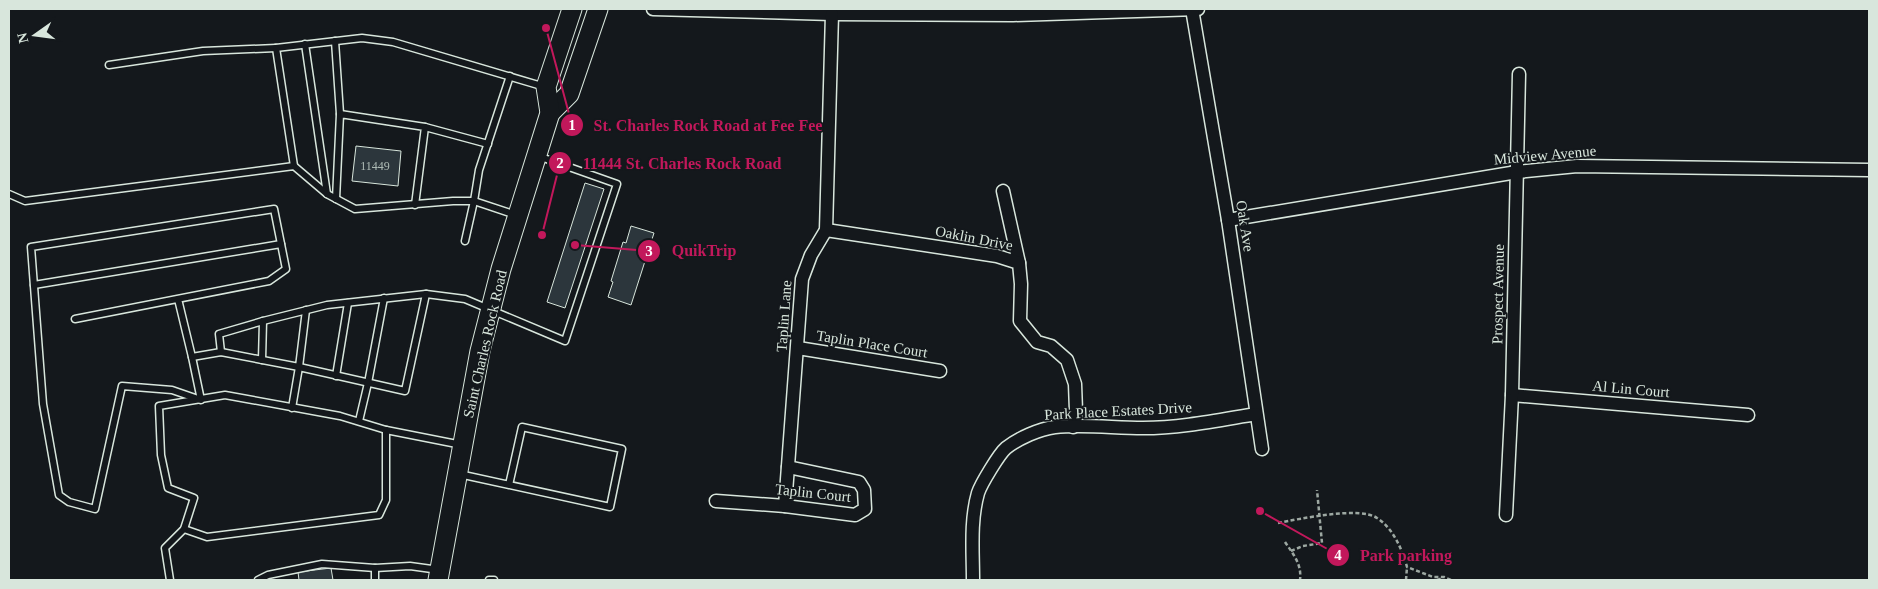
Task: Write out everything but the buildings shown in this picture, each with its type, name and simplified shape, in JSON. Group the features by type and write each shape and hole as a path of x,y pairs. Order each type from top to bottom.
{"main road":[{"name":"Saint Charles Rock Road","path":"439,575 480,351 490,310 550,113 546,87 572,9"},
{"name":"Saint Charles Rock Road","path":"550,113 569,94 598,9"}],"street":[{"path":"653,9 832,14 1013,15 1194,9"},
{"name":"Oak Ave","path":"1194,9 1262,449"},
{"name":"Taplin Lane","path":"785,506 802,279 812,255 826,230 832,14"},
{"name":"Prospect Avenue","path":"1506,515 1512,395 1519,74"},
{"name":"Midview Avenue","path":"1228,220 1516,172 1577,166 1869,170"},
{"path":"1002,192 1019,263"},
{"name":"Oaklin Drive","path":"826,230 997,256 1019,263 1021,284 1020,321 1037,342 1051,346 1067,360 1075,384 1076,411 1073,427"},
{"name":"Taplin Place Court","path":"798,348 940,371"},
{"name":"Al Lin Court","path":"1512,395 1748,415"},
{"name":"Park Place Estates Drive","path":"973,580 973,520 978,492 1005,448 1036,432 1055,427 1143,428 1182,426 1256,414"},
{"name":"Taplin Court","path":"716,501 785,506 855,515 865,509 866,498 859,482 788,467"}],"lane":[{"path":"109,65 203,51 276,48 362,38 393,42 546,87"},
{"path":"334,41 340,114 336,199"},
{"path":"305,44 327,194"},
{"path":"276,48 294,166 327,194 355,210 474,201 518,215"},
{"path":"465,241 479,170 510,76"},
{"path":"340,114 425,127 488,144"},
{"path":"415,204 425,127"},
{"path":"221,352 219,334 262,321 348,302 426,294 465,299 565,341 617,184 536,156"},
{"path":"9,194 26,201 294,166"},
{"path":"75,319 269,281 286,269 274,208 31,248 43,404 59,495 69,502 95,509 122,386 172,390 201,400"},
{"path":"34,286 281,244"},
{"path":"192,357 221,352 405,391 426,294"},
{"path":"359,422 384,298"},
{"path":"178,299 201,400"},
{"path":"336,376 348,302"},
{"path":"292,408 306,310"},
{"path":"262,321 262,360"},
{"path":"170,580 165,548 184,529 194,498 168,488 161,455 159,406 225,396 340,416 386,430 463,445"},
{"path":"457,474 610,507 622,449 522,427 509,485"},
{"path":"184,529 208,537 379,515 386,500 386,430"},
{"path":"258,580 268,575 322,564 375,568 410,566 439,575"},
{"path":"375,568 375,580"},
{"path":"489,580 494,580"}],"path":[{"path":"1291,551 1322,542 1317,490"},
{"path":"1278,523 1321,516 1358,514 1376,517 1398,542 1403,552 1407,566 1406,580"},
{"path":"1285,542 1299,566 1300,580"},
{"path":"1407,566 1432,577 1444,577 1451,580"},
{"path":"1437,580 1444,577"}],"place":[{"name":"St. Charles Rock Road at Fee Fee","path":"546,28"},
{"name":"11444 St. Charles Rock Road","path":"542,235"},
{"name":"QuikTrip","path":"575,245"},
{"name":"Park parking","path":"1260,511"}]}
